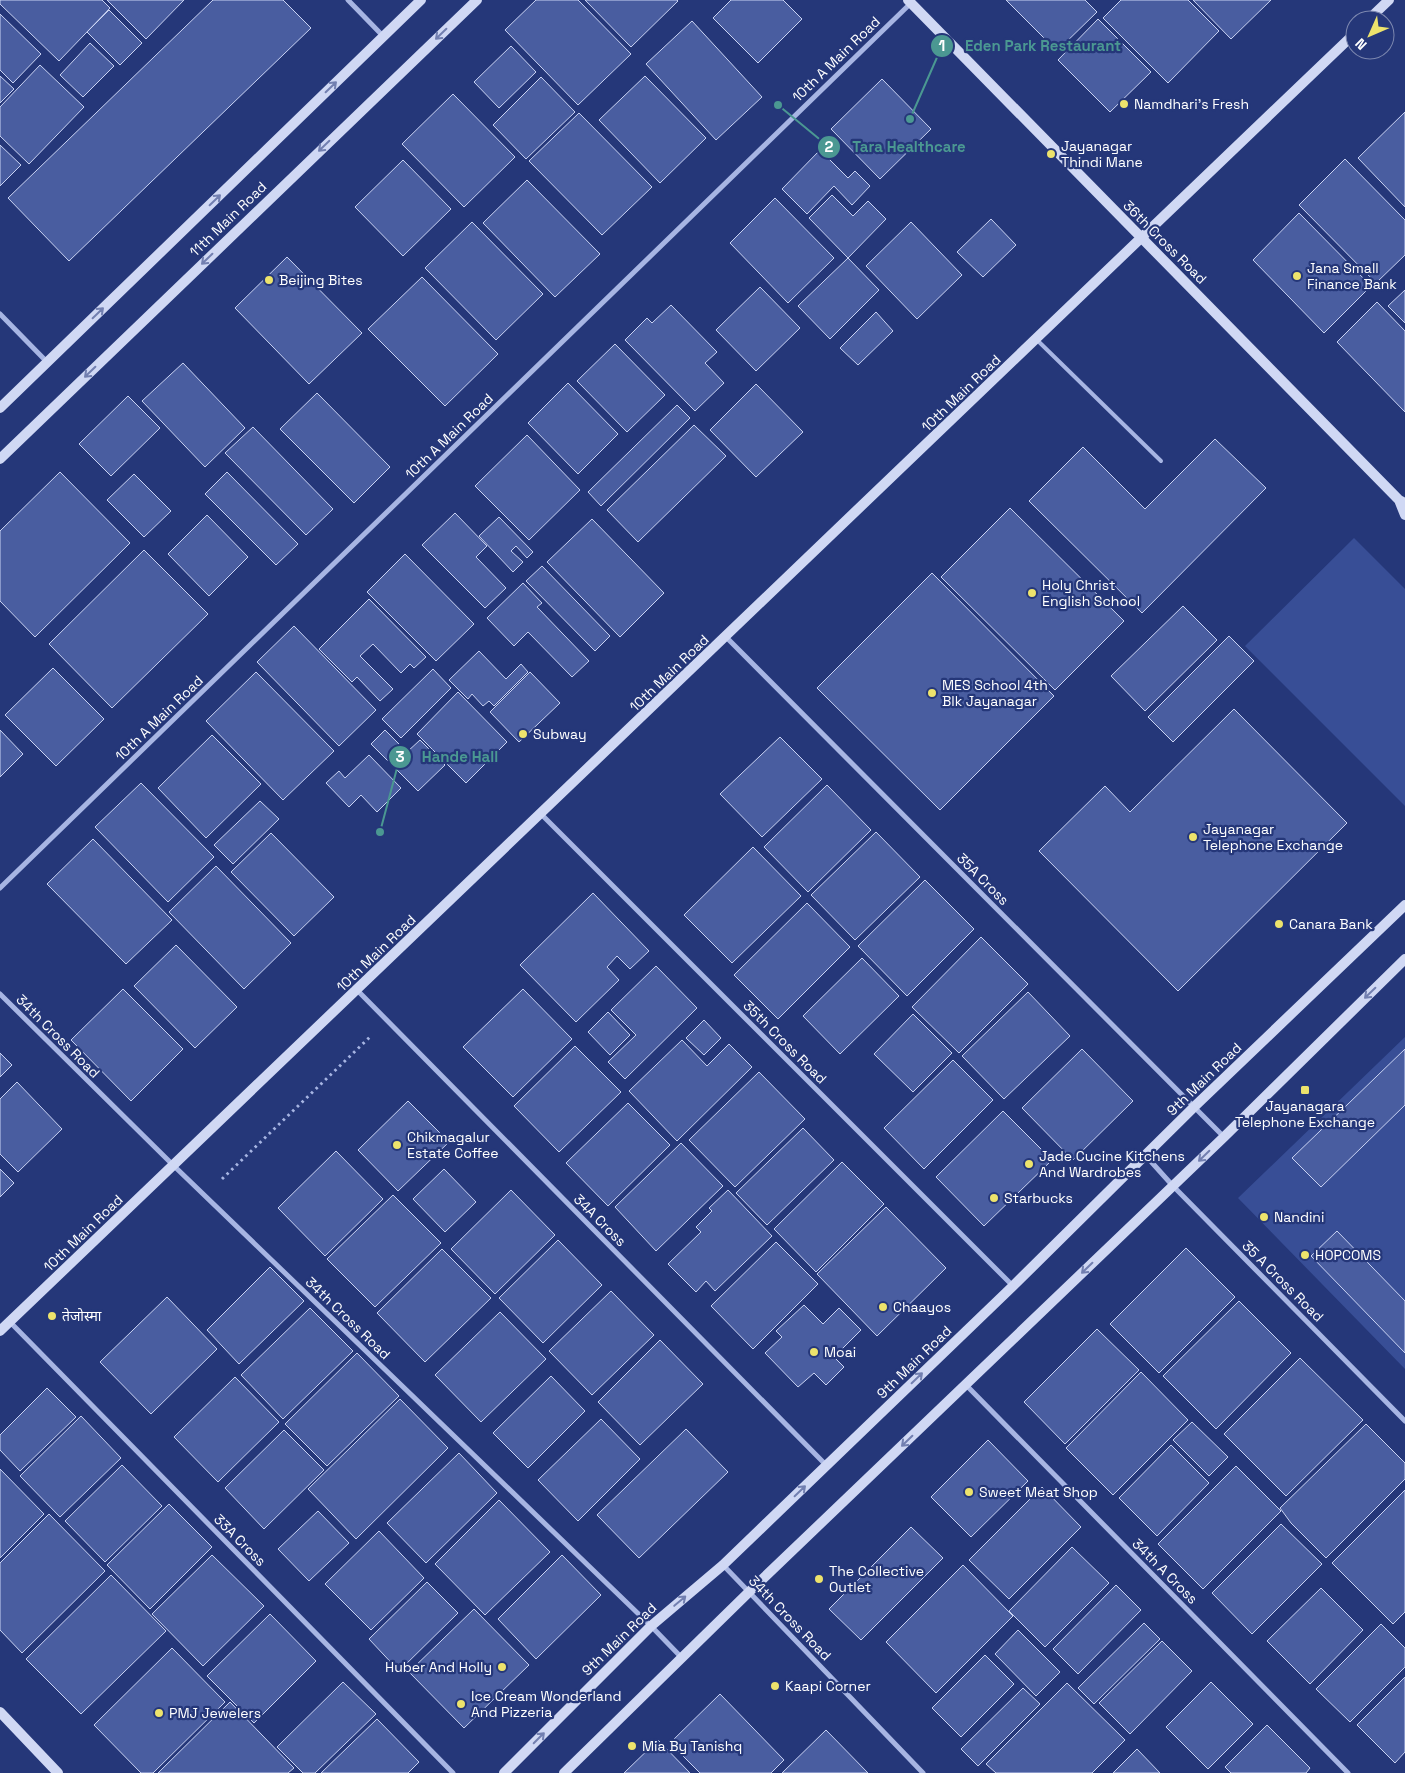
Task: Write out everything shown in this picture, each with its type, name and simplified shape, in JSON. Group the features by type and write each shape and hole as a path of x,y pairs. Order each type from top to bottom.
{"main road":[{"name":"11th Main Road","path":"0,408 421,0"},
{"name":"11th Main Road","path":"0,459 476,0"},
{"path":"1378,10 1389,0"},
{"name":"36th Cross Road","path":"909,1 1403,499 1405,515"},
{"name":"10th Main Road","path":"0,1331 1345,43"},
{"name":"9th Main Road","path":"504,1773 650,1626 723,1565 1014,1286 1195,1106 1405,905"},
{"path":"564,1773 749,1592 1224,1137 1405,959"},
{"path":"0,1712 58,1773"}],"street":[{"path":"348,0 383,36"},
{"name":"10th A Main Road","path":"0,888 909,1"},
{"path":"0,314 47,362"},
{"name":"35A Cross","path":"726,637 1224,1137"},
{"name":"35th Cross Road","path":"541,814 1014,1286"},
{"name":"34A Cross","path":"357,990 826,1465"},
{"name":"34th Cross Road","path":"0,994 173,1165 682,1658"},
{"name":"35 A Cross Road","path":"1146,1156 1173,1186 1405,1421"},
{"name":"33A Cross","path":"10,1322 453,1773"},
{"name":"34th A Cross","path":"966,1385 1348,1773"},
{"name":"34th Cross Road","path":"723,1565 924,1773"}],"lane":[{"path":"1036,339 1161,460"}],"path":[{"path":"222,1179 372,1034"}],"shaded area":[{"path":"1354,538 1405,589 1405,806 1245,646"},
{"path":"1405,1037 1405,1369 1238,1198"}],"building":[{"path":"0,0 102,0 110,8 59,61 0,4"},
{"path":"107,0 184,0 146,39"},
{"path":"213,0 283,0 311,28 69,261 8,198"},
{"path":"536,0 578,0 631,54 578,105 505,30"},
{"path":"585,0 677,0 678,1 631,47"},
{"path":"731,0 783,0 802,19 758,63 713,18"},
{"path":"1006,0 1085,0 1097,12 1057,51"},
{"path":"1121,0 1188,0 1219,31 1168,83 1103,18"},
{"path":"1193,0 1271,0 1231,39"},
{"path":"109,10 142,43 120,65 87,32"},
{"path":"0,14 41,54 13,83 0,70"},
{"path":"1098,19 1151,72 1110,112 1058,60"},
{"path":"692,21 762,97 716,140 646,64"},
{"path":"90,43 114,66 83,97 60,75"},
{"path":"511,46 536,72 499,108 474,82"},
{"path":"40,65 84,107 29,164 0,136 0,107"},
{"path":"0,76 14,89 0,103"},
{"path":"645,76 706,138 660,183 599,120"},
{"path":"541,77 575,112 526,159 493,125"},
{"path":"882,79 931,129 880,179 831,129"},
{"path":"453,94 515,157 464,207 402,144"},
{"path":"1405,112 1405,207 1358,158"},
{"path":"579,113 652,187 602,235 529,161"},
{"path":"0,145 21,165 0,186"},
{"path":"820,150 848,178 855,171 870,186 852,205 834,186 807,214 782,189"},
{"path":"1345,159 1405,220 1405,255 1376,283 1299,205"},
{"path":"403,160 451,209 403,256 355,207"},
{"path":"527,180 600,254 555,297 483,223"},
{"path":"832,195 853,216 868,201 886,219 848,258 809,218"},
{"path":"775,198 834,258 788,303 730,243"},
{"path":"1299,213 1371,286 1324,333 1253,260"},
{"path":"991,219 1016,245 983,277 957,252"},
{"path":"472,222 543,294 496,340 425,268"},
{"path":"911,222 962,275 917,319 866,266"},
{"path":"287,257 362,333 309,384 235,308"},
{"path":"848,258 879,290 830,339 798,306"},
{"path":"422,277 498,354 445,406 368,329"},
{"path":"760,287 800,328 756,371 716,330"},
{"path":"1405,290 1405,323 1388,306"},
{"path":"1377,302 1405,331 1405,412 1337,342"},
{"path":"671,305 717,352 705,363 724,383 695,411 625,340 647,318 652,323"},
{"path":"876,312 893,331 858,365 840,348"},
{"path":"615,344 665,395 627,432 577,381"},
{"path":"183,363 245,428 205,467 142,401"},
{"path":"568,383 618,434 578,474 528,423"},
{"path":"756,384 803,432 756,477 710,430"},
{"path":"317,393 390,467 354,503 280,429"},
{"path":"128,396 160,428 111,476 79,444"},
{"path":"677,405 690,418 601,506 588,492"},
{"path":"694,425 726,456 638,542 607,510"},
{"path":"253,427 333,509 306,535 225,453"},
{"path":"527,435 580,490 529,540 475,486"},
{"path":"1215,439 1266,488 1142,613 1029,501 1083,447 1145,509"},
{"path":"60,472 130,543 35,637 0,601 0,531"},
{"path":"227,472 298,544 276,565 205,494"},
{"path":"134,474 171,511 144,537 107,500"},
{"name":"Holy Christ English School","path":"1010,508 1124,621 1055,690 941,577"},
{"path":"455,513 487,546 476,557 506,588 485,608 422,545"},
{"path":"207,515 248,557 209,596 168,554"},
{"path":"499,517 533,552 527,558 516,546 511,551 523,562 513,572 479,536"},
{"path":"592,519 664,593 620,637 547,562"},
{"path":"144,550 208,614 112,708 49,644"},
{"path":"405,554 474,624 436,661 367,592"},
{"path":"542,566 610,636 595,651 526,581"},
{"name":"MES School 4th Blk Jayanagar","path":"932,573 1054,696 940,810 817,688"},
{"path":"523,583 542,603 537,607 589,661 572,677 528,632 514,646 487,618"},
{"path":"369,599 426,657 414,668 410,664 401,673 373,644 360,656 393,689 380,701 357,677 352,682 319,649"},
{"path":"1183,606 1217,640 1145,711 1111,676"},
{"path":"294,626 376,710 339,746 257,662"},
{"path":"1229,636 1254,661 1173,742 1148,717"},
{"path":"479,651 506,679 521,664 528,672 494,706 489,701 483,706 472,694 468,699 449,680"},
{"path":"53,668 104,719 56,766 5,715"},
{"path":"433,669 451,688 401,738 382,719"},
{"path":"256,672 334,751 283,800 206,721"},
{"path":"530,672 560,703 519,742 490,712"},
{"path":"458,692 507,742 466,783 417,734"},
{"name":"Jayanagar Telephone Exchange","path":"1234,709 1347,823 1178,991 1039,851 1105,786 1130,812"},
{"path":"0,730 23,754 0,777"},
{"path":"385,730 407,752 420,740 445,765 418,791 371,744"},
{"path":"212,735 261,784 206,838 158,788"},
{"path":"780,737 822,779 762,837 720,794"},
{"path":"369,755 401,788 377,812 361,795 349,807 326,783 339,771 345,778"},
{"path":"141,783 214,857 168,902 95,827"},
{"path":"827,785 871,830 808,892 764,847"},
{"path":"260,801 279,819 233,864 214,845"},
{"path":"876,832 920,877 855,940 811,895"},
{"path":"271,833 334,897 294,936 231,872"},
{"path":"93,839 172,920 126,964 47,884"},
{"path":"753,847 801,896 732,963 684,915"},
{"path":"216,866 291,943 244,989 169,912"},
{"path":"925,880 974,929 907,996 858,946"},
{"path":"593,893 649,951 630,969 617,956 607,967 619,980 576,1022 520,965"},
{"path":"807,903 850,947 778,1019 734,975"},
{"path":"981,937 1028,984 959,1053 912,1007"},
{"path":"176,945 237,1007 195,1048 134,986"},
{"path":"862,958 899,996 840,1054 803,1016"},
{"path":"656,966 697,1008 625,1079 608,1062 636,1035 611,1010"},
{"path":"123,989 183,1049 131,1101 71,1040"},
{"path":"523,989 572,1039 513,1097 463,1047"},
{"path":"1028,992 1070,1036 1004,1099 962,1056"},
{"path":"608,1012 630,1035 610,1055 588,1032"},
{"path":"913,1014 952,1053 913,1092 874,1054"},
{"path":"704,1020 721,1038 704,1055 686,1038"},
{"path":"682,1040 707,1066 729,1044 752,1067 677,1141 629,1091"},
{"path":"575,1046 621,1092 559,1152 514,1106"},
{"path":"1082,1049 1133,1101 1073,1160 1022,1108"},
{"path":"1405,1049 1405,1105 1321,1187 1292,1158"},
{"path":"0,1053 12,1065 0,1077"},
{"path":"953,1060 993,1100 924,1169 884,1128"},
{"path":"759,1072 805,1119 735,1187 689,1140"},
{"path":"17,1082 62,1129 18,1172 0,1154 0,1099"},
{"path":"408,1101 449,1142 398,1191 358,1150"},
{"path":"628,1103 670,1145 608,1206 566,1163"},
{"path":"1003,1111 1052,1160 984,1226 936,1177"},
{"path":"803,1128 834,1160 767,1225 736,1193"},
{"path":"681,1143 723,1186 656,1251 615,1207"},
{"path":"336,1151 383,1199 325,1256 278,1208"},
{"path":"842,1162 884,1204 816,1272 774,1229"},
{"path":"0,1169 14,1183 0,1197"},
{"path":"444,1169 476,1202 445,1232 413,1199"},
{"path":"511,1190 555,1235 495,1294 451,1249"},
{"path":"728,1190 772,1236 715,1291 706,1281 696,1292 668,1264 701,1232 696,1227 712,1211 709,1208"},
{"path":"393,1195 441,1243 375,1307 327,1259"},
{"path":"886,1207 946,1268 877,1336 817,1274"},
{"path":"1337,1231 1405,1301 1405,1353 1311,1256"},
{"path":"558,1240 602,1285 543,1343 499,1298"},
{"path":"776,1242 818,1284 753,1349 711,1306"},
{"path":"1186,1248 1235,1297 1159,1373 1110,1324"},
{"path":"442,1249 491,1298 425,1362 377,1313"},
{"path":"270,1267 304,1301 239,1364 207,1330"},
{"path":"611,1291 654,1335 592,1395 549,1351"},
{"path":"167,1297 217,1349 151,1414 100,1362"},
{"path":"1239,1301 1291,1353 1216,1429 1163,1376"},
{"path":"804,1305 823,1324 839,1308 861,1330 834,1357 844,1367 826,1385 814,1373 798,1387 765,1353 782,1337 776,1331"},
{"path":"310,1308 353,1351 283,1419 241,1375"},
{"path":"500,1312 546,1359 481,1422 435,1375"},
{"path":"1097,1329 1139,1370 1065,1444 1024,1402"},
{"path":"660,1340 703,1384 640,1445 598,1402"},
{"path":"357,1353 399,1396 327,1466 285,1424"},
{"path":"1300,1358 1363,1420 1286,1496 1224,1434"},
{"path":"1141,1372 1188,1420 1113,1495 1066,1448"},
{"path":"551,1376 585,1411 528,1468 493,1433"},
{"path":"235,1377 279,1422 218,1482 174,1437"},
{"path":"47,1388 76,1417 20,1471 0,1450 0,1435"},
{"path":"400,1399 448,1448 356,1539 308,1489"},
{"path":"81,1416 121,1458 60,1517 20,1476"},
{"path":"601,1419 640,1459 578,1521 538,1480"},
{"path":"1192,1422 1228,1457 1209,1476 1173,1440"},
{"path":"1366,1424 1405,1463 1405,1479 1326,1558 1291,1523 1280,1508"},
{"path":"686,1429 728,1472 639,1558 597,1515"},
{"path":"284,1430 324,1470 264,1529 225,1488"},
{"path":"988,1440 1028,1481 971,1537 931,1497"},
{"path":"1171,1445 1209,1483 1157,1536 1119,1498"},
{"path":"459,1453 497,1493 426,1563 387,1523"},
{"path":"122,1465 162,1506 105,1562 65,1521"},
{"path":"1236,1466 1281,1511 1203,1589 1158,1544"},
{"path":"0,1469 44,1514 0,1558"},
{"path":"1042,1487 1081,1527 1009,1599 969,1560"},
{"path":"1405,1490 1405,1612 1393,1624 1332,1563"},
{"path":"499,1500 550,1552 485,1615 435,1564"},
{"path":"169,1504 212,1547 150,1609 107,1565"},
{"path":"318,1511 349,1543 309,1581 278,1549"},
{"path":"49,1514 105,1571 22,1653 0,1630 0,1563"},
{"path":"1281,1524 1322,1564 1252,1634 1212,1593"},
{"path":"911,1527 943,1558 861,1640 829,1609"},
{"path":"379,1531 424,1578 371,1630 325,1584"},
{"path":"1072,1547 1109,1583 1045,1647 1009,1611"},
{"path":"212,1555 264,1606 203,1666 152,1614"},
{"path":"562,1555 601,1595 536,1659 498,1619"},
{"path":"963,1565 1013,1616 936,1693 886,1642"},
{"path":"111,1575 166,1631 81,1714 26,1659"},
{"path":"427,1582 458,1613 399,1671 369,1639"},
{"path":"1116,1585 1141,1610 1078,1674 1053,1649"},
{"path":"1321,1588 1363,1630 1310,1684 1267,1641"},
{"path":"474,1609 529,1665 464,1728 409,1672"},
{"path":"270,1614 316,1661 254,1723 207,1676"},
{"path":"1144,1623 1160,1639 1094,1704 1078,1688"},
{"path":"1381,1624 1405,1648 1405,1667 1350,1722 1316,1689"},
{"path":"1018,1630 1060,1672 1036,1696 995,1654"},
{"path":"1162,1641 1192,1671 1130,1734 1099,1703"},
{"name":"PMJ Jewelers","path":"172,1648 225,1702 153,1773 141,1773 94,1725"},
{"path":"985,1655 1014,1684 961,1737 932,1708"},
{"path":"1405,1677 1405,1752 1395,1763 1357,1725"},
{"path":"343,1682 376,1714 315,1773 303,1773 277,1747"},
{"path":"1211,1682 1253,1724 1208,1769 1166,1727"},
{"path":"1067,1683 1125,1740 1092,1773 996,1773 986,1764"},
{"path":"1023,1688 1040,1704 978,1766 961,1749"},
{"path":"720,1694 784,1760 771,1773 700,1773 670,1743"},
{"path":"230,1702 294,1768 288,1773 158,1773"},
{"path":"377,1719 419,1762 408,1773 321,1773"},
{"path":"1267,1725 1310,1768 1306,1773 1231,1773 1225,1767"},
{"path":"826,1730 868,1773 782,1773"},
{"path":"658,1740 690,1773 624,1773"},
{"path":"1137,1749 1160,1773 1113,1773"}],"place":[{"name":"Namdhari's Fresh","path":"1124,104"},
{"name":"Tara Healthcare","path":"778,105"},
{"name":"Eden Park Restaurant","path":"910,119"},
{"name":"Jayanagar Thindi Mane","path":"1051,154"},
{"name":"Jana Small Finance Bank","path":"1297,276"},
{"name":"Beijing Bites","path":"269,280"},
{"name":"Holy Christ English School","path":"1032,593"},
{"name":"MES School 4th Blk Jayanagar","path":"932,693"},
{"name":"Subway","path":"523,734"},
{"name":"Hande Hall","path":"380,832"},
{"name":"Jayanagar Telephone Exchange","path":"1193,837"},
{"name":"Canara Bank","path":"1279,924"},
{"name":"Jayanagara Telephone Exchange","path":"1305,1090"},
{"name":"Chikmagalur Estate Coffee","path":"397,1145"},
{"name":"Jade Cucine Kitchens And Wardrobes","path":"1029,1164"},
{"name":"Starbucks","path":"994,1198"},
{"name":"Nandini","path":"1264,1217"},
{"name":"HOPCOMS","path":"1305,1255"},
{"name":"Chaayos","path":"883,1307"},
{"name":"तेजोस्मा","path":"52,1316"},
{"name":"Moai","path":"814,1352"},
{"name":"Sweet Meat Shop","path":"969,1492"},
{"name":"The Collective Outlet","path":"819,1579"},
{"name":"Huber And Holly","path":"502,1667"},
{"name":"Kaapi Corner","path":"775,1686"},
{"name":"Ice Cream Wonderland And Pizzeria","path":"461,1704"},
{"name":"PMJ Jewelers","path":"159,1713"},
{"name":"Mia By Tanishq","path":"632,1746"}]}
